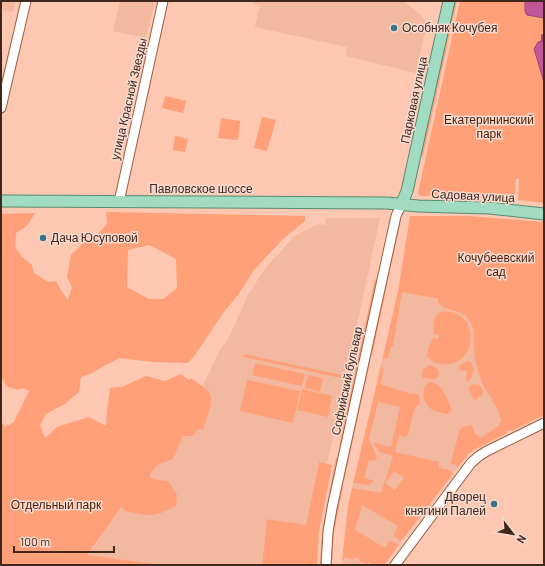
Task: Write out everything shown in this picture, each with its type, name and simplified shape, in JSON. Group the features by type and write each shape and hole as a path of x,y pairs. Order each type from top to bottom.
{"main road":[{"name":"Парковая улица","path":"401,204 407,191 449,1"},
{"name":"Павловское шоссе","path":"1,201 401,204"},
{"name":"Садовая улица","path":"401,204 489,208 544,214"}],"street":[{"path":"1,108 26,1"},
{"name":"улица Красной Звезды","path":"119,202 163,1"},
{"name":"Софийский бульвар","path":"326,565 328,532 332,508 396,216 401,204"},
{"path":"395,565 471,463 487,451 544,423"}],"shaded area":[{"path":"1,1 16,1 13,12 1,10"},
{"path":"120,1 155,1 146,38 113,31"},
{"path":"254,1 403,1 420,14 427,23 416,73 346,56 347,47 255,27 260,5 254,4"},
{"path":"525,1 544,1 544,18 527,15 525,11"},
{"path":"544,40 544,82 534,49 538,42"},
{"path":"326,218 380,218 327,464 319,462 306,525 267,519 262,565 162,565 87,556 179,425 203,430 210,392 202,387 222,346 226,343 248,295 266,267 295,236 317,224 325,225"},
{"path":"398,291 480,309 498,410 507,433 468,454 384,565 342,565 348,506"}],"green space":[{"path":"454,1 457,1 423,156 420,155"},
{"name":"Екатерининский парк","path":"460,1 544,1 544,203 518,200 519,179 516,179 515,200 490,197 420,196 418,193"},
{"path":"165,96 186,101 183,113 162,108"},
{"path":"262,117 276,120 267,151 254,148"},
{"path":"221,118 240,121 238,140 218,138"},
{"path":"175,136 188,139 185,152 173,150"},
{"name":"Отдельный парк","path":"106,212 305,216 305,221 283,239 254,270 238,295 223,313 188,363 153,362 119,358 90,374 81,377 79,392 65,404 46,414 40,425 45,438 57,427 89,417 106,426 110,388 122,387 146,376 165,381 181,374 189,380 191,378 210,392 211,405 203,430 198,429 193,436 183,436 173,459 158,465 149,477 157,480 168,481 177,495 176,506 161,513 146,515 124,510 122,506 87,555 162,565 1,565 1,424 2,423 5,427 14,422 29,391 23,388 18,390 6,386 1,375 1,214 35,213 27,226 16,233 15,247 22,257 32,265 34,273 48,282 56,281 68,300 72,287 67,277 71,255 85,241 93,239 107,224","holes":["149,245 176,259 177,288 163,299 149,299 127,287 128,250"]},
{"name":"Кочубеевский сад","path":"410,216 467,216 544,222 544,415 512,431 507,431 507,433 474,450 468,454 457,469 457,466 454,464 453,466 451,462 460,429 471,424 476,435 480,438 499,426 500,422 502,421 495,404 480,378 474,356 473,327 471,323 461,313 445,308 438,302 438,299 402,292 393,346 391,346 388,358 383,358 398,291"},
{"path":"399,219 401,219 372,356 369,354"},
{"path":"375,279 378,280 342,447 339,447"},
{"path":"440,312 454,313 463,318 469,327 471,337 469,348 464,357 455,363 439,363 432,361 427,356 428,349 433,338 438,339 439,335 434,334 434,322 437,314"},
{"path":"244,354 342,375 341,378 243,357"},
{"path":"467,361 471,362 474,369 471,378 466,383 467,371 459,370 460,365"},
{"path":"367,362 370,362 344,481 342,480"},
{"path":"255,363 305,374 302,386 252,375"},
{"path":"430,365 437,368 439,372 438,377 435,379 423,378 422,376 423,369"},
{"path":"381,367 384,368 382,385 409,393 418,394 420,400 419,405 415,407 408,435 406,437 399,435 395,452 439,462 439,467 444,470 450,470 453,474 401,541 394,536 398,526 362,505 355,530 385,548 389,542 392,541 399,545 384,565 371,565 371,563 368,562 367,564 354,557 353,560 345,557 342,561 348,506 352,488 381,493 393,456 379,452 374,443 392,447 400,407 378,402 369,439 377,457 375,461 369,460 364,478 375,481 368,485 353,483","holes":["394,471 404,478 395,490 385,483"]},
{"path":"308,375 323,378 320,392 305,388"},
{"path":"247,380 300,391 293,423 240,411"},
{"path":"429,382 438,385 444,392 452,410 447,414 431,409 425,401 423,394 426,384"},
{"path":"473,384 480,385 483,392 481,396 474,400 468,387"},
{"path":"302,389 332,396 328,417 297,410"},
{"path":"336,458 339,458 322,565 320,565 322,531"},
{"path":"319,462 332,465 319,531 317,565 262,565 267,519 306,525"},
{"path":"340,487 343,487 334,533 332,565 329,565 331,533"}],"waterway":[{"path":"542,35 542,41"}],"place":[{"name":"Особняк Кочубея","path":"394,28"},
{"name":"Дача Юсуповой","path":"43,238"},
{"name":"Дворец княгини Палей","path":"494,504"}]}
